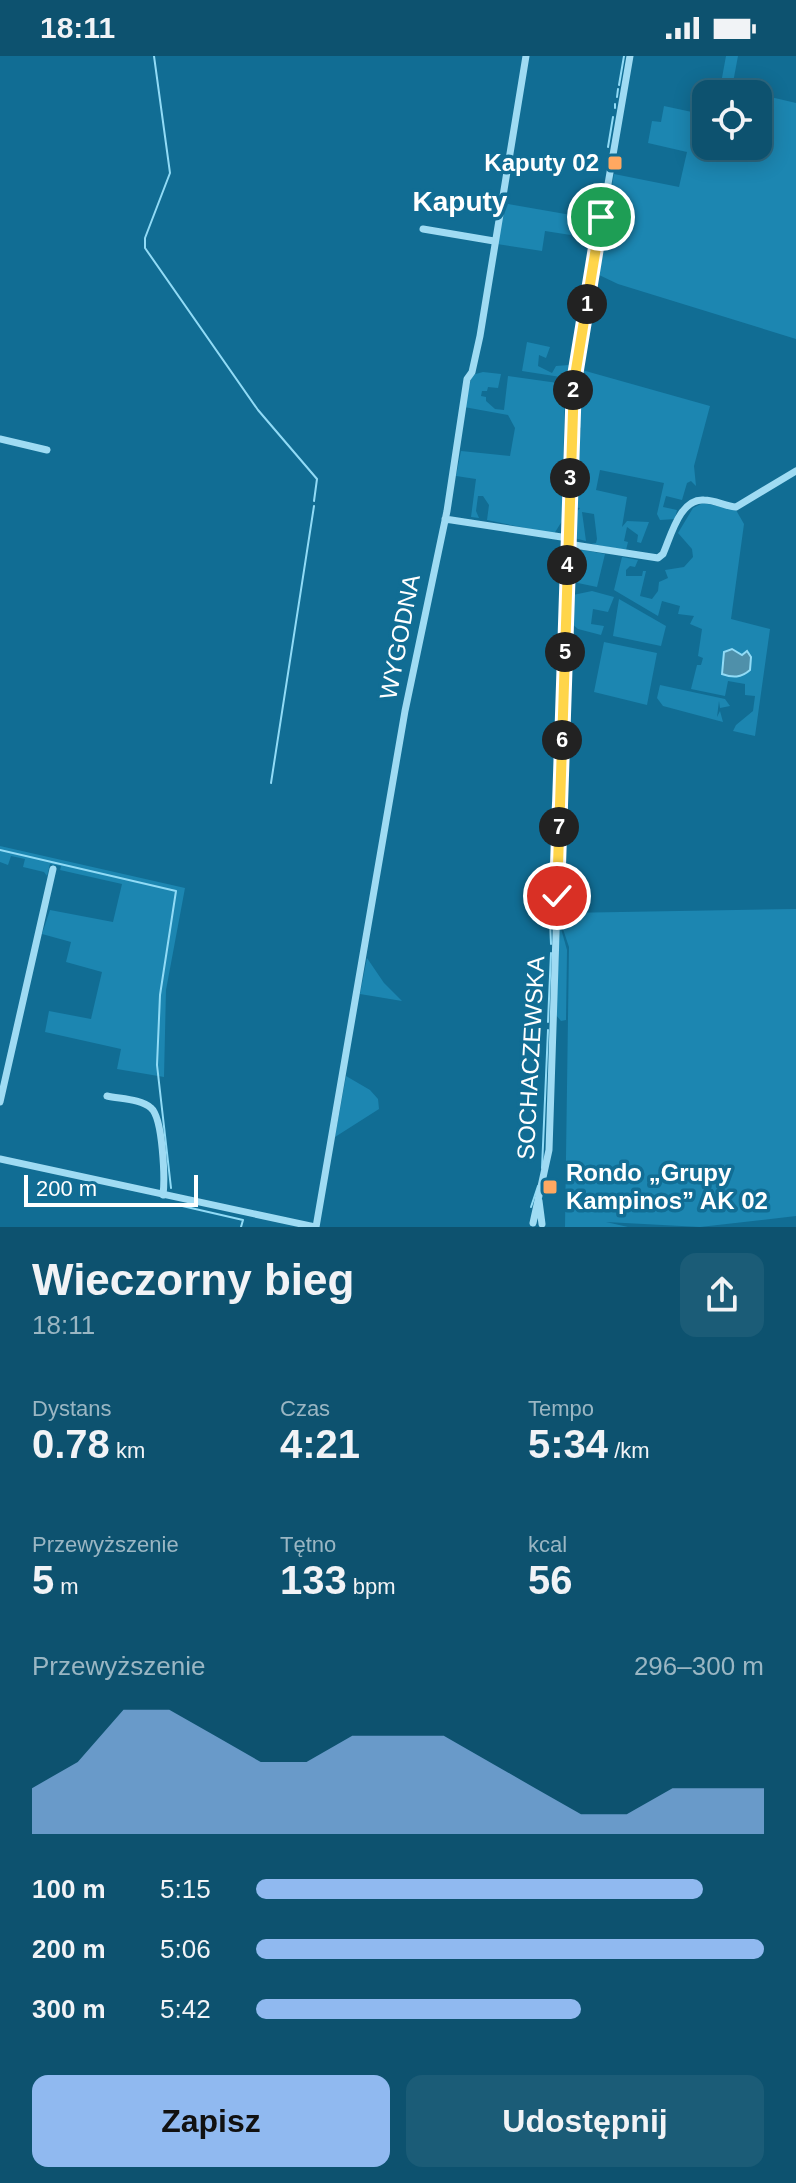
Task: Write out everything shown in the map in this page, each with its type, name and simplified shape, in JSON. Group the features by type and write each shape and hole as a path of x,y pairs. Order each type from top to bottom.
{"street":[{"name":"WYGODNA","path":"315,1227 405,711 445,519 467,379 472,372 477,349 526,56"},
{"name":"SOCHACZEWSKA","path":"537,1225 549,1150 574,382 630,56"},
{"path":"423,229 494,241"},
{"path":"0,439 47,450"},
{"path":"445,519 658,558 663,554 682,512 690,504 702,499 736,507 796,471"},
{"path":"0,1102 53,869"},
{"path":"107,1096 141,1103 150,1107 157,1116 165,1176 163,1195"},
{"path":"0,1159 315,1227"}],"shaded area":[{"path":"726,56 738,56 734,80 722,80"},
{"path":"772,97 796,103 796,339 618,284 597,274 614,174 679,187 687,152 648,143 652,121 661,122 664,106 692,112 692,160 772,160"},
{"path":"503,203 594,219 590,238 545,231 542,251 497,244"},
{"path":"527,342 550,347 546,358 539,355 538,366 552,373 556,366 569,365 567,378 522,371"},
{"path":"582,370 710,406 694,466 696,486 691,481 687,483 682,500 666,496 663,507 677,510 675,519 660,520 657,514 664,483 600,470 596,490 627,497 622,527 627,521 649,522 641,543 637,542 638,535 627,527 626,550 591,544 596,543 597,539 594,514 582,512 586,541 574,538 575,514 580,508 572,507 573,460 577,459 581,428 578,426"},
{"path":"483,372 501,374 498,388 488,387 481,396 486,397 495,409 504,410 508,376 565,384 562,521 554,534 487,520 489,505 483,496 478,496 476,511 479,518 471,517 476,479 456,476 461,451 510,456 515,428 508,415 464,407 472,375"},
{"path":"703,503 736,510 744,524 731,619 770,629 755,736 733,731 753,711 755,696 745,695 745,684 728,681 725,696 691,689 697,665 701,665 703,658 698,656 702,629 690,624 694,616 678,614 680,606 662,601 658,616 614,590 622,557 638,560 635,567 630,566 626,570 626,576 642,576 646,571 640,596 652,599 658,591 659,582 668,578 665,570 684,567 693,557 692,549 678,533 693,508"},
{"path":"583,550 605,554 597,587 573,582 574,554"},
{"path":"592,591 614,597 608,612 593,609 591,624 604,626 601,635 578,629 572,624 573,595"},
{"path":"619,599 666,626 661,646 613,636"},
{"path":"604,642 657,653 647,705 594,692"},
{"path":"732,649 742,655 747,651 751,657 750,670 740,676 722,674 724,652"},
{"path":"660,685 725,699 730,706 720,708 719,701 717,717 720,711 723,722 663,706 657,698"},
{"path":"0,846 185,888 166,990 164,1077 117,1069 121,1049 45,1032 49,1011 91,1019 102,972 66,962 71,942 42,934 50,910 113,922 122,884 60,870 61,866 50,864 47,876 44,872 23,867 25,859 11,856 8,865 0,862"},
{"path":"796,909 796,1216 700,1227 606,1222 628,1227 565,1227 569,947 563,929 564,913"},
{"path":"560,925 567,950 566,1020 561,1021 556,1015"},
{"path":"367,958 384,983 402,1001 360,994"},
{"path":"346,1076 370,1090 378,1099 379,1109 335,1137"}],"waterway":[{"path":"154,56 170,173 145,238 145,248 258,410 317,479 314,501"},
{"path":"619,85 624,56"},
{"path":"617,97 618,89"},
{"path":"608,147 613,117"},
{"path":"594,226 595,221"},
{"path":"592,238 593,232"},
{"path":"583,351 595,283"},
{"path":"575,340 582,297"},
{"path":"577,402 580,366"},
{"path":"566,441 568,391"},
{"path":"564,535 566,448"},
{"path":"271,783 314,506"},
{"path":"561,637 563,541"},
{"path":"571,580 572,553"},
{"path":"570,621 571,595"},
{"path":"568,686 569,640"},
{"path":"559,697 560,644"},
{"path":"558,718 559,703"},
{"path":"556,779 558,727"},
{"path":"552,823 553,803"},
{"path":"552,828 552,836"},
{"path":"552,842 552,848"},
{"path":"0,850 176,891 160,995 157,1065 171,1188"},
{"path":"550,921 551,944"},
{"path":"548,1022 551,953"},
{"path":"542,1168 548,1030"},
{"path":"531,1207 538,1186"},
{"path":"178,1205 243,1220 241,1227"}],"place":[{"name":"Kaputy 02","path":"615,163"},
{"name":"Rondo „Grupy Kampinos” AK 02","path":"550,1187"}],"district":[{"name":"Kaputy","path":"460,201"}],"route":[{"path":"557,896 574,382 601,217"}]}
